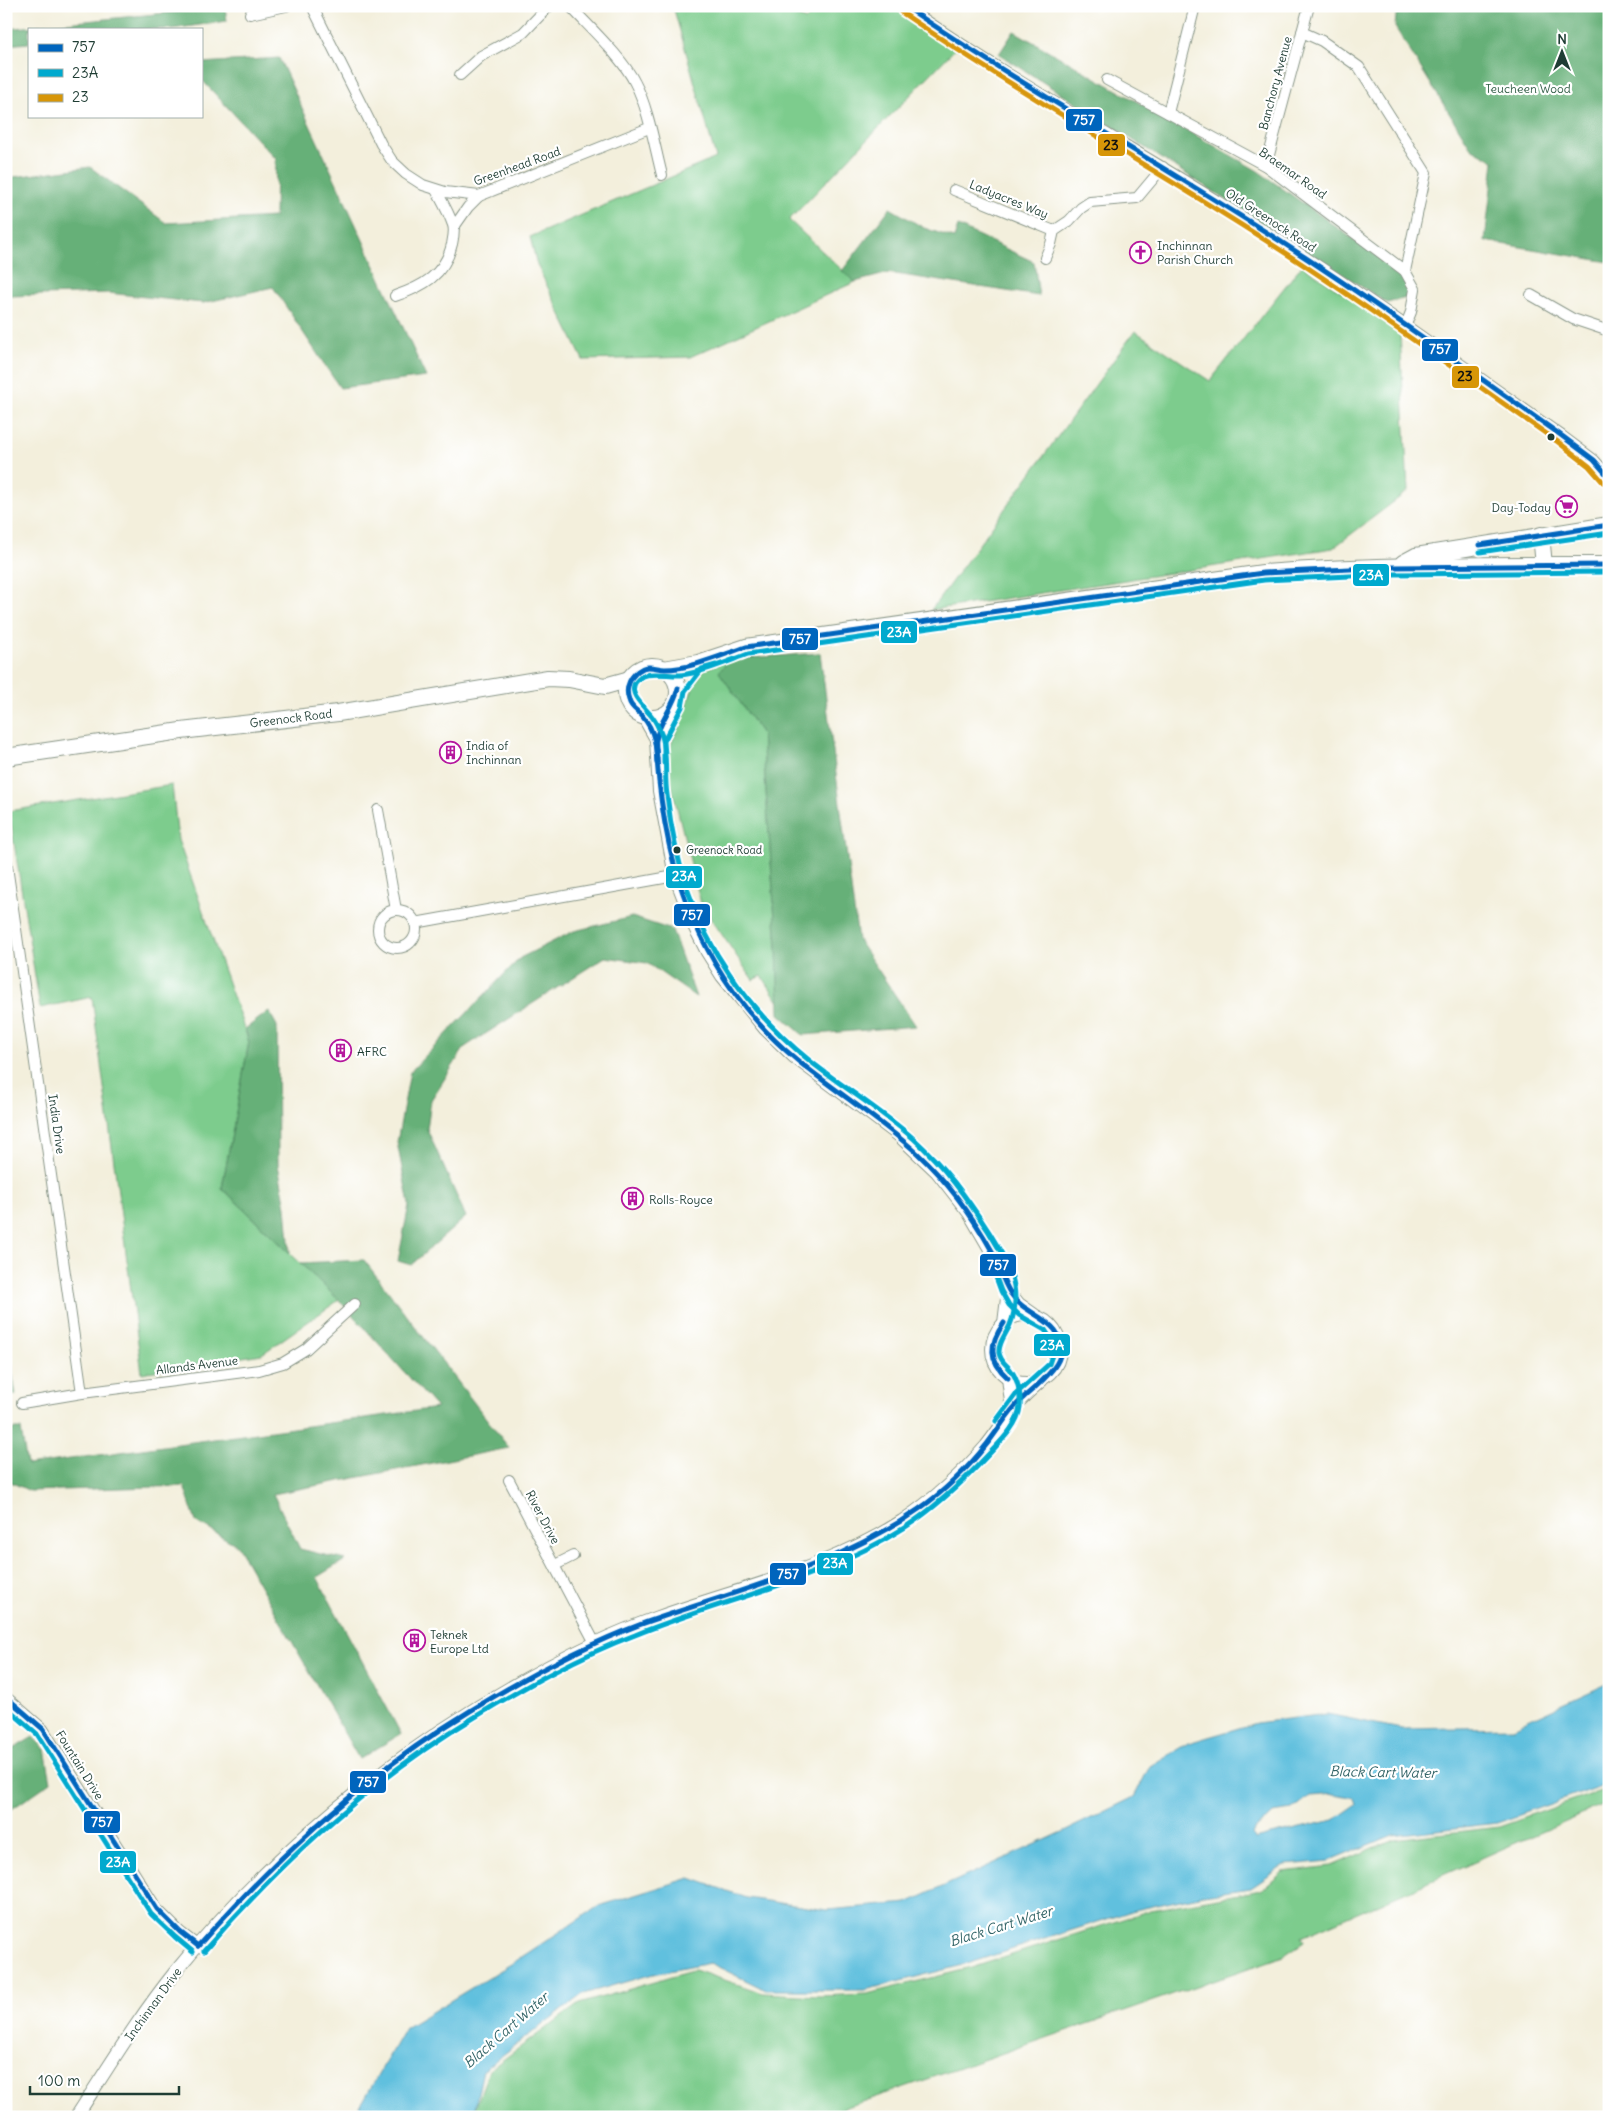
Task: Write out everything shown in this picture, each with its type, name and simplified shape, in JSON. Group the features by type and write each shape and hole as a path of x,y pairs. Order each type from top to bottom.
{"main road":[{"path":"1396,566 1416,556 1537,535 1609,525"},
{"path":"1537,535 1544,565"},
{"path":"664,669 698,663 746,647 1264,573 1328,568 1396,566 1609,565"},
{"path":"678,688 698,663"},
{"path":"645,667 664,669 675,679 678,688 677,699 669,712 656,718 643,716 630,704 626,694 630,679 645,667"},
{"name":"Greenock Road","path":"6,758 181,731 338,713 548,678 569,679 605,686 630,679"},
{"name":"Greenock Road","path":"605,686 615,696 630,704"}],"street":[{"path":"250,14 286,6"},
{"name":"Greenhead Road","path":"312,6 381,144 392,161 406,174 436,190 479,196 649,128"},
{"path":"460,75 481,56 523,33 549,6"},
{"path":"570,6 634,80 640,94 662,175"},
{"name":"Old Greenock Road","path":"905,6 1035,91 1163,167 1327,271 1562,436 1594,460 1608,475"},
{"path":"1168,113 1195,6"},
{"name":"Banchory Avenue","path":"1266,166 1309,6"},
{"path":"1302,32 1322,41 1359,67 1426,173 1405,271 1415,289 1411,312 1405,327"},
{"name":"Braemar Road","path":"1107,80 1266,166 1405,271"},
{"path":"1045,258 1054,230 1069,221 1081,208 1090,202 1136,198 1163,167"},
{"path":"436,190 454,227"},
{"name":"Ladyacres Way","path":"954,190 1054,230"},
{"path":"395,296 418,288 443,268 449,255 454,227 468,207 479,196"},
{"path":"1531,295 1573,319 1609,331"},
{"path":"656,739 669,712"},
{"path":"643,716 656,739 659,791 676,876 694,926 722,976 747,1009 794,1057 898,1135 937,1172 969,1213 998,1263 1008,1290 1019,1304 1055,1329 1060,1346 1058,1363 1052,1373 1042,1380 1031,1383 1019,1383 1008,1378 996,1366 992,1355 992,1343 996,1332 1004,1323 1019,1316 1036,1316"},
{"path":"378,810 396,910"},
{"name":"India Drive","path":"6,859 82,1393"},
{"path":"415,923 676,876"},
{"path":"396,910 408,913 415,923 415,935 412,941 402,947 390,946 381,937 379,926 385,915 396,910"},
{"path":"1004,1323 1008,1290"},
{"name":"Allands Avenue","path":"22,1403 82,1393 259,1370 283,1363 306,1349 355,1304"},
{"path":"1008,1378 1012,1410"},
{"name":"Inchinnan Drive","path":"76,2117 143,2015 175,1973 225,1914 286,1852 366,1783 464,1714 595,1643 636,1626 799,1572 869,1540 922,1507 964,1472 1004,1424 1012,1410 1042,1380"},
{"name":"River Drive","path":"510,1480 595,1643"},
{"path":"555,1565 573,1556"},
{"name":"Fountain Drive","path":"6,1697 43,1729 157,1909 180,1932 198,1946"}],"green space":[{"path":"673,6 776,6 806,20 816,6 892,6 956,48 789,220 855,282 690,357 583,360 537,265 530,237 716,158"},
{"name":"Teucheen Wood","path":"1397,6 1609,6 1609,262 1485,241 1494,161 1471,148 1395,27"},
{"path":"225,7 227,21 179,28 28,28 28,43 6,45 6,29"},
{"path":"1014,31 1258,171 1398,271 1408,287 1410,297 1387,303 999,54"},
{"path":"279,58 426,377 340,388 273,287 203,303 108,293 9,296 6,294 6,178 90,167 166,223 275,217 276,159 202,80 202,63"},
{"path":"890,208 924,228 954,238 958,226 1034,262 1039,296 889,273 855,282 842,271"},
{"path":"1302,265 1400,332 1408,491 1333,548 931,610 1135,331 1210,381"},
{"path":"820,653 858,940 916,1026 803,1035 779,1014 777,947 762,734 719,672 730,659"},
{"path":"730,659 720,672 762,734 779,1002 762,976 753,980 701,904 671,784 668,752 694,685 703,670"},
{"path":"172,785 178,840 249,1042 222,1188 339,1300 262,1354 142,1373 92,997 40,1008 9,811"},
{"path":"632,917 672,930 696,997 647,963 605,957 465,1047 431,1100 427,1129 466,1217 411,1265 398,1261 409,1205 397,1142 410,1072 520,958 574,931"},
{"path":"269,1011 277,1026 278,1165 286,1207 290,1253 222,1188 249,1042 245,1029"},
{"path":"364,1260 509,1448 273,1494 300,1549 345,1560 317,1577 401,1734 359,1759 237,1545 196,1522 184,1486 30,1491 6,1480 6,1429 21,1429 27,1465 437,1408 339,1300 300,1263"},
{"path":"6,1337 16,1395 6,1396"},
{"path":"33,1737 45,1749 51,1782 6,1813 6,1753"},
{"path":"1609,1788 1609,1802 1302,1937 1304,1942 1283,1956 818,2117 472,2117 489,2070 579,2004 695,1970 763,1993 819,1996 867,1994 971,1968 1151,1910 1262,1890 1283,1872 1332,1866 1394,1839 1499,1827"}],"water":[{"name":"Black Cart Water","path":"1609,1683 1609,1783 1497,1823 1393,1835 1330,1861 1285,1865 1251,1888 1203,1895 1135,1910 963,1965 865,1990 766,1990 710,1963 653,1974 583,1994 483,2070 473,2117 354,2117 405,2028 511,1964 599,1906 690,1878 747,1898 827,1910 907,1903 1067,1830 1134,1797 1150,1766 1188,1743 1256,1723 1327,1714 1401,1729 1513,1727","holes":["1335,1794 1355,1798 1357,1804 1334,1820 1254,1839 1252,1833 1273,1813 1292,1810 1310,1796"]}],"transit line":[{"name":"757","path":"905,6 998,67 1236,213 1354,290 1562,436 1594,460 1609,477"},
{"name":"23","path":"901,12 994,73 1232,219 1314,272 1558,442 1589,466 1603,482"},
{"name":"757","path":"1480,545 1609,525"},
{"name":"23A","path":"1480,552 1609,533"},
{"name":"757","path":"657,763 655,745 650,728 647,722 631,705 627,690 632,677 646,667 665,669 685,667 746,647 1263,573 1393,567 1609,565"},
{"name":"23A","path":"204,1951 265,1885 330,1823 364,1794 437,1741 553,1672 614,1643 669,1622 772,1588 840,1562 873,1546 904,1528 948,1495 1002,1440 1016,1421 1020,1407 1017,1382 999,1353 1001,1342 1012,1320 1015,1301 1012,1279 1004,1258 964,1195 925,1149 889,1118 823,1071 777,1031 756,1009 716,953 695,910 680,865 666,788 664,743 654,720 634,693 635,682 641,677 650,674 681,675 698,672 748,654 1264,580 1393,574 1609,572"},
{"name":"23A","path":"664,763 664,741 682,707 685,691 702,669 716,665"},
{"name":"757","path":"198,1946 228,1912 325,1818 395,1761 470,1711 532,1675 595,1643 639,1625 819,1563 887,1530 919,1509 938,1495 972,1462 1012,1409 1046,1377 1059,1360 1060,1340 1055,1330 1045,1320 1021,1305 1011,1294 992,1251 959,1199 939,1175 903,1141 812,1072 773,1038 751,1015 715,963 700,935 677,875 669,844 662,802 656,740 678,688"},
{"name":"23A","path":"994,1272 1009,1305 1019,1315 1045,1330 1051,1339 1053,1352 1049,1364 1016,1394 996,1421"},
{"name":"757","path":"1004,1323 995,1338 993,1352 997,1365 1008,1378"},
{"name":"757","path":"6,1697 43,1729 157,1909 180,1932 198,1946"},
{"name":"23A","path":"6,1707 37,1734 151,1914 193,1952"}],"place":[{"name":"Inchinnan Parish Church","path":"1141,252"},
{"name":"Day-Today","path":"1567,507"},
{"name":"India of Inchinnan","path":"450,752"},
{"name":"Greenock Road","path":"677,850"},
{"name":"AFRC","path":"341,1051"},
{"name":"Rolls-Royce","path":"633,1199"},
{"name":"Teknek Europe Ltd","path":"414,1641"}]}
